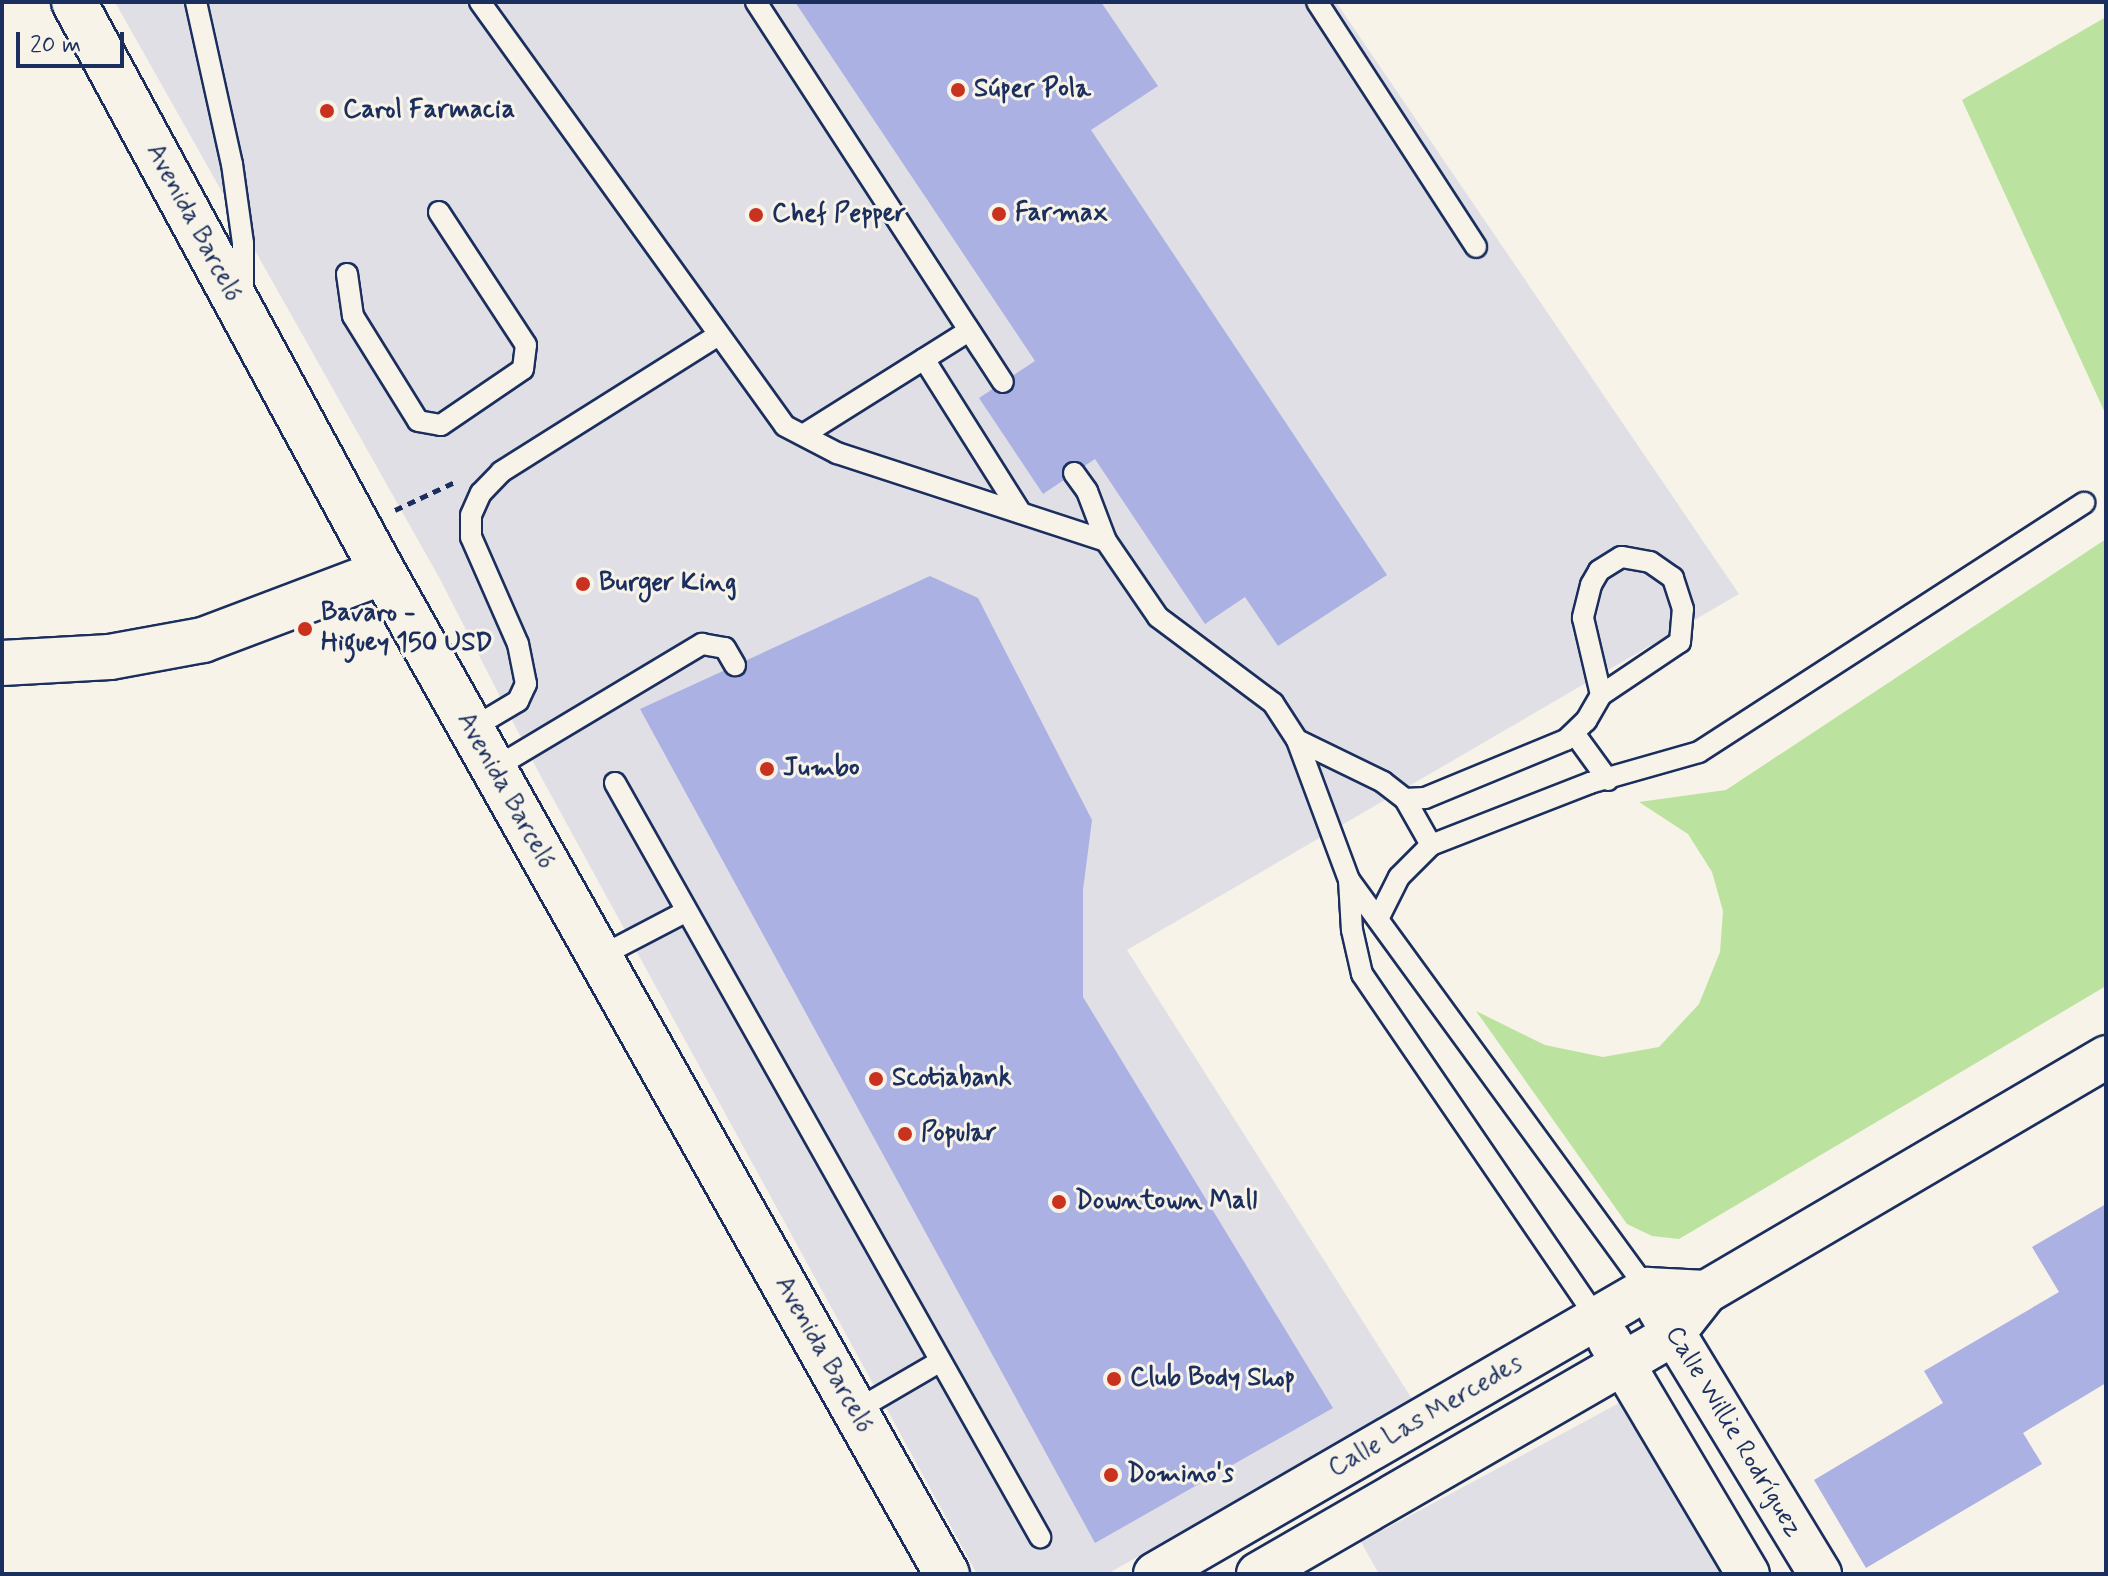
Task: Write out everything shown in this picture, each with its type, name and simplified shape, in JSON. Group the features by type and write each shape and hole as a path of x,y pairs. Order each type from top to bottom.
{"street":[{"name":"Avenida Barceló","path":"74,2 359,529 947,1574"},
{"path":"2,663 110,657 203,640 383,572"},
{"name":"Calle Las Mercedes","path":"1258,1574 1673,1334 1706,1292 2106,1057"},
{"path":"1647,1289 1706,1292"},
{"name":"Calle Las Mercedes","path":"1155,1574 1647,1289"},
{"name":"Calle Willie Rodríguez","path":"1647,1289 1820,1574"},
{"path":"1597,1318 1748,1574"}],"lane":[{"path":"196,2 232,164 243,243 243,314"},
{"path":"480,2 717,336 785,426 837,453 1106,541"},
{"path":"756,2 1003,382"},
{"path":"1317,2 1476,247"},
{"path":"347,274 353,316 418,421 441,425 523,369 526,345 439,212"},
{"path":"803,435 969,331"},
{"path":"471,729 518,701 526,684 518,644 471,537 471,515 481,493 501,472 717,336"},
{"path":"924,359 1021,513"},
{"path":"1074,473 1087,491 1106,541 1158,617 1273,703 1297,740 1349,880 1647,1289"},
{"path":"1378,919 1399,877 1431,845 1608,780 1699,752 2084,503"},
{"path":"1405,799 1425,798 1574,733 1601,695 1680,642 1683,609 1673,578 1650,562 1621,557 1599,571 1591,585 1583,618 1601,695"},
{"path":"493,769 702,644 725,648 735,665"},
{"path":"1574,733 1608,780"},
{"path":"1297,740 1383,782 1405,799 1431,845"},
{"path":"615,783 1040,1537"},
{"path":"1349,880 1352,930 1362,974 1597,1318"},
{"path":"599,957 687,911"},
{"path":"855,1411 941,1361"}],"path":[{"path":"359,529 444,484 501,472"}],"shaded area":[{"path":"115,2 1336,2 1739,594 1127,950 1414,1402 1107,1574 977,1574 539,773 440,579"},
{"path":"1621,1402 1722,1574 1379,1574 1361,1542"}],"green space":[{"path":"2106,17 2106,415 1962,100"},
{"path":"2106,539 2106,986 1679,1239 1652,1236 1627,1224 1476,1011 1545,1045 1603,1057 1659,1047 1699,1004 1720,952 1723,911 1712,872 1688,834 1639,802 1726,790"}],"building":[{"path":"795,2 1101,2 1158,86 1091,130 1387,575 1278,646 1245,597 1205,624 1095,459 1043,494 979,398 1035,361"},
{"name":"Downtown Mall","path":"930,576 978,598 1092,820 1083,890 1083,997 1333,1408 1095,1543 640,709"},
{"path":"2106,1204 2106,1383 2023,1433 2042,1464 1866,1568 1814,1480 1943,1403 1924,1371 2059,1292 2032,1247"}],"place":[{"name":"Súper Pola","path":"958,90"},
{"name":"Carol Farmacia","path":"327,111"},
{"name":"Farmax","path":"999,214"},
{"name":"Chef Pepper","path":"756,215"},
{"name":"Burger King","path":"583,584"},
{"name":"Bavaro - Higuey 150 USD","path":"305,629"},
{"name":"Jumbo","path":"767,769"},
{"name":"Scotiabank","path":"876,1079"},
{"name":"Popular","path":"905,1134"},
{"name":"Downtown Mall","path":"1059,1202"},
{"name":"Club Body Shop","path":"1114,1379"},
{"name":"Domino's","path":"1111,1475"}]}
